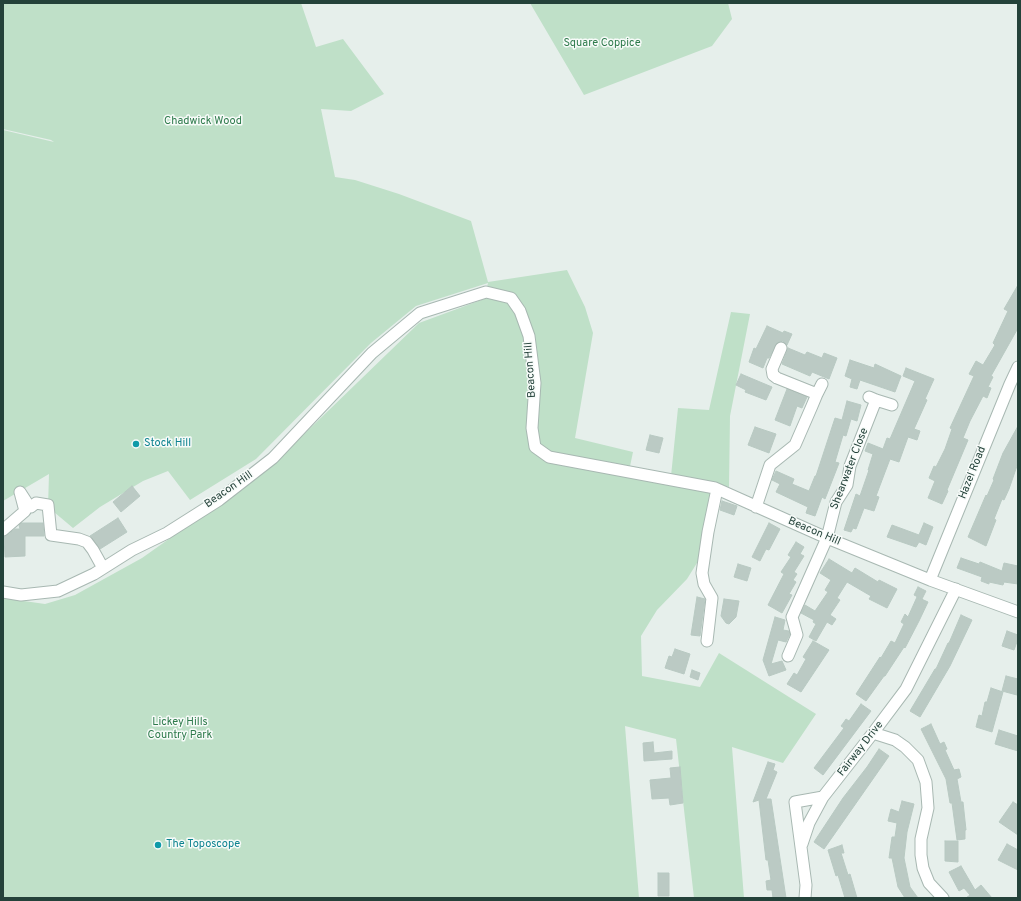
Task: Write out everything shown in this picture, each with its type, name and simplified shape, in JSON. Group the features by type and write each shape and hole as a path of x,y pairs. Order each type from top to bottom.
{"street":[{"name":"Beacon Hill","path":"3,592 21,595 58,591 94,574 132,550 167,533 219,500 273,458 372,352 420,313 486,292 511,298 520,311 529,336 535,383 532,428 535,447 549,457 699,484 718,489 827,538 930,580 1018,612"},
{"path":"756,507 770,465 795,444 819,389 776,378 773,375 772,370 781,348"},
{"name":"Hazel Road","path":"930,580 1014,382 1018,367"},
{"name":"Shearwater Close","path":"788,656 797,635 792,617 827,538 836,502 847,485 850,466 873,398 892,404"},
{"path":"707,641 712,598 704,584 702,573 708,532 718,489"},
{"path":"3,530 25,511 20,492 31,507 36,503 48,505 50,535 79,539 87,542 103,568"},
{"name":"Fairway Drive","path":"801,845 809,823 823,797 906,689 956,589"},
{"path":"873,733 895,740 905,747 918,760 926,782 928,808 921,839 922,862 928,883 943,898"},
{"path":"805,898 806,885 795,802 823,797"}],"green space":[{"path":"3,3 301,3 316,47 343,39 384,94 351,111 321,109 335,177 355,180 399,194 471,221 488,282 567,270 585,307 593,333 575,438 633,452 629,471 719,495 710,542 687,579 657,610 641,636 642,676 700,687 719,653 816,714 783,763 732,747 744,898 694,898 676,739 625,726 639,898 3,898 3,598 45,604 75,595 142,558 268,469 419,323 484,299 488,283 416,306 371,343 256,459 190,500 168,471 143,481 100,507 73,528 48,507 49,474 3,501 3,130 54,142 3,129"},
{"name":"Square Coppice","path":"530,3 728,3 732,19 712,46 584,95"},
{"path":"731,312 750,314 730,416 729,487 690,478 671,476 678,408 709,410"}],"building":[{"path":"1018,285 1018,328 991,376 993,377 988,387 991,388 987,398 983,396 970,421 963,438 968,440 942,504 928,498 935,481 929,478 934,466 936,467 945,449 952,429 950,428 974,376 969,374 976,361 983,365 995,345 993,343 1008,311 1004,309"},
{"path":"767,326 783,333 784,331 792,334 787,345 783,341 777,343 769,358 767,358 763,368 749,362 754,348 756,349"},
{"path":"788,348 805,355 807,352 822,358 824,353 837,358 829,379 812,372 810,376 782,364"},
{"path":"850,360 874,368 875,364 901,376 895,392 860,380 857,389 850,387 852,379 845,376"},
{"path":"906,368 934,379 925,399 927,400 914,429 920,431 917,440 908,437 899,462 890,459 876,496 879,497 874,511 864,508 856,529 853,528 851,532 844,530 856,494 860,496 869,470 873,454 865,451 868,443 883,449 887,438 890,439 915,381 903,376"},
{"path":"741,374 772,387 766,400 745,392 746,390 736,385"},
{"path":"787,389 807,397 802,408 797,406 790,426 775,420"},
{"path":"847,401 861,405 857,421 851,419 846,436 843,435 835,462 839,463 825,499 822,497 815,516 806,513 808,507 776,492 780,484 772,480 776,471 794,479 792,484 809,491 816,476 835,418 842,420"},
{"path":"1018,426 1018,463 1009,489 1004,500 1002,499 994,519 996,520 986,546 968,537 994,480 993,479 1003,453"},
{"path":"755,427 776,434 769,453 748,445"},
{"path":"650,435 663,438 659,453 646,450"},
{"path":"132,486 140,496 121,512 113,502"},
{"path":"722,501 737,506 734,515 720,510"},
{"path":"118,518 127,532 100,549 90,536"},
{"path":"21,523 43,523 44,536 25,536 25,556 5,557 4,537 15,529 20,529 19,525"},
{"path":"769,523 780,529 769,550 766,549 760,561 752,557"},
{"path":"924,523 933,527 926,545 919,542 916,547 887,537 892,525 919,535"},
{"path":"796,542 804,547 800,554 804,556 794,572 797,574 793,580 796,582 789,594 792,595 782,613 768,605 784,574 781,572 791,557 788,555"},
{"path":"961,558 979,564 980,562 1002,571 1004,563 1018,566 1018,584 1004,582 1003,585 989,582 989,584 981,581 982,577 957,568"},
{"path":"829,559 852,573 855,568 878,582 879,580 897,589 887,608 869,599 871,596 847,582 837,598 840,600 830,615 836,619 832,625 827,622 816,641 809,637 816,624 813,622 814,620 801,613 805,605 815,611 828,592 825,590 831,580 820,573"},
{"path":"738,564 751,568 747,581 734,577"},
{"path":"918,587 926,591 922,599 914,595"},
{"path":"697,597 705,599 700,636 691,635"},
{"path":"917,597 928,602 919,621 905,648 904,647 866,701 856,694 891,641 895,643 904,624 901,622 905,614 908,617"},
{"path":"724,599 739,601 736,617 729,624 726,623 721,616"},
{"path":"961,615 972,620 950,666 920,717 910,711 936,669"},
{"path":"775,617 785,620 783,630 789,631 790,634 786,642 778,640 771,664 782,661 786,670 769,676 763,660"},
{"path":"1007,631 1018,635 1014,650 1002,646"},
{"path":"813,641 829,650 801,692 787,684 794,673 797,675 806,659 803,657"},
{"path":"675,649 690,654 684,674 665,668 669,656 672,657"},
{"path":"692,670 700,673 698,680 690,677"},
{"path":"1006,676 1018,679 1017,695 1002,691"},
{"path":"991,688 1003,692 992,732 976,727 979,715 982,716 985,702 987,702"},
{"path":"861,704 871,711 823,775 814,768 844,728 841,726 846,719 849,721"},
{"path":"931,724 940,744 944,742 947,749 945,750 954,770 959,769 961,777 957,779 961,802 963,802 966,830 965,839 957,840 952,803 950,803 946,779 921,729"},
{"path":"999,730 1018,736 1018,751 995,744"},
{"path":"653,742 654,753 672,751 672,759 644,761 643,743"},
{"path":"879,749 889,756 824,849 814,842 843,798"},
{"path":"768,762 775,764 773,770 777,772 766,799 771,799 786,898 773,898 772,890 767,890 766,881 771,880 768,860 766,860 759,800 753,802"},
{"path":"680,767 683,803 670,805 669,798 652,799 650,780 671,778 670,768"},
{"path":"902,801 914,804 907,832 904,858 910,887 918,898 905,898 898,887 892,858 889,858 892,837 895,837 897,823 888,821 891,809 899,812"},
{"path":"1013,802 1018,805 1018,835 999,822"},
{"path":"945,841 958,841 958,862 945,861"},
{"path":"1007,844 1018,850 1018,870 998,860"},
{"path":"842,845 844,853 841,853 848,875 850,874 857,898 845,898 828,850"},
{"path":"961,866 975,890 981,885 992,898 966,898 970,895 964,888 959,891 949,872"},
{"path":"658,873 669,873 669,896 658,896"}],"place":[{"name":"Stock Hill","path":"136,444"},
{"name":"The Toposcope","path":"158,845"}],"park label":[{"name":"Chadwick Wood","path":"203,122"},
{"name":"Lickey Hills Country Park","path":"180,729"}]}
